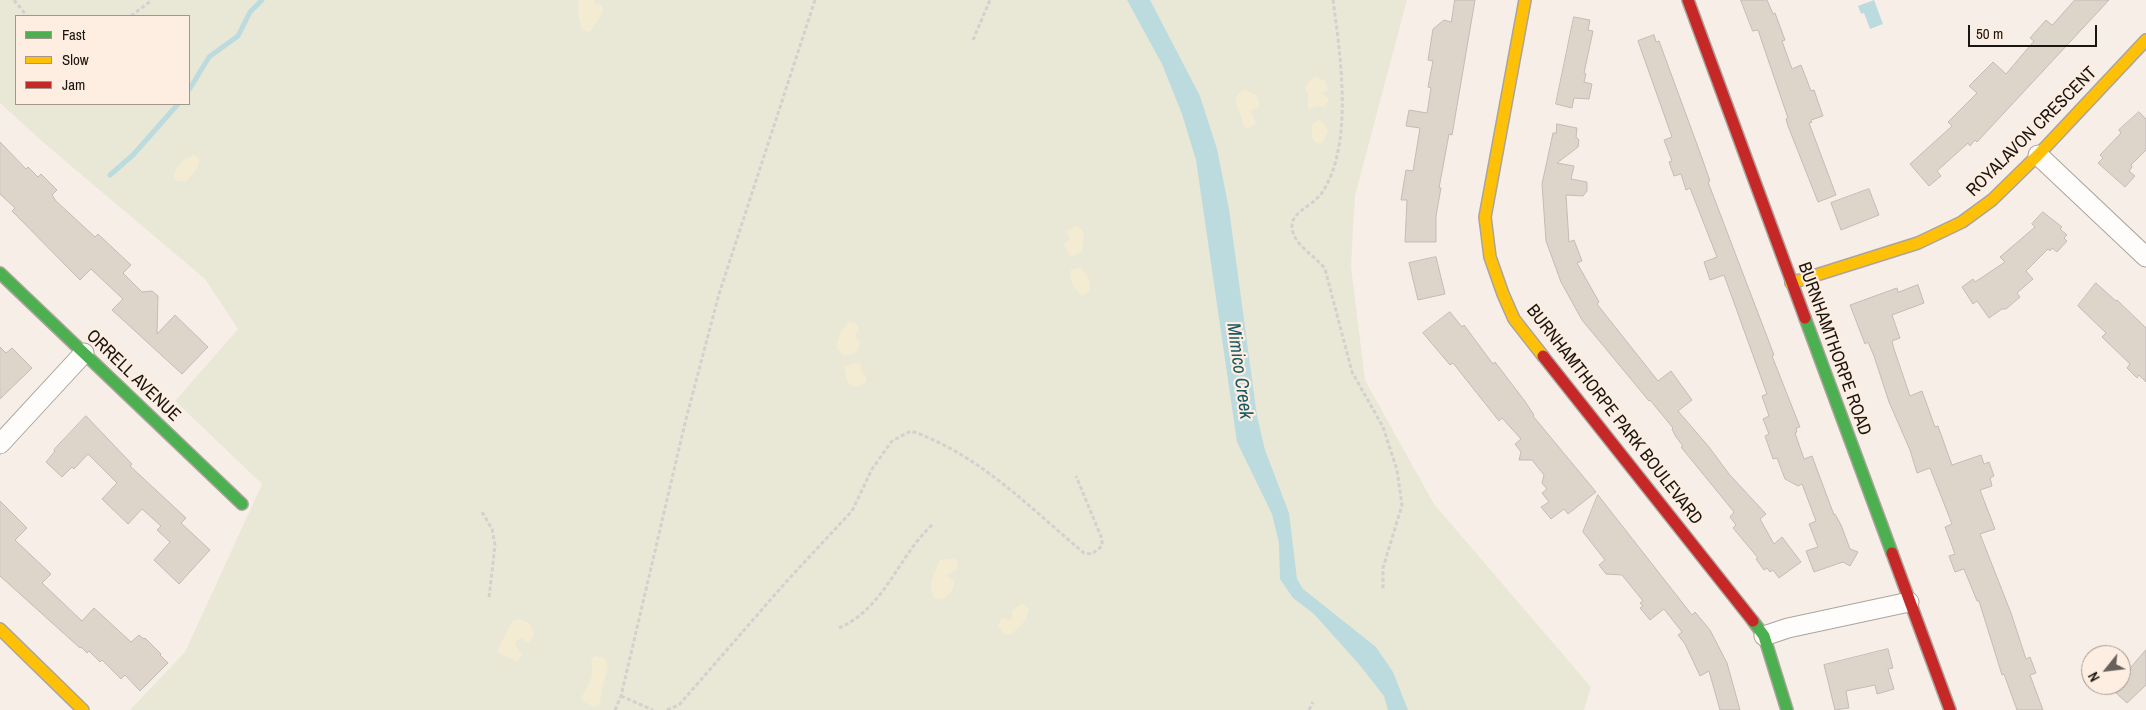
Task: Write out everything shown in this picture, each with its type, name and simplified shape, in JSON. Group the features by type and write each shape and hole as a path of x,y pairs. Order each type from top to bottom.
{"street":[{"name":"BURNHAMTHORPE PARK BOULEVARD","path":"1524,0 1486,217 1486,238 1497,285 1514,319 1764,636 1788,710"},
{"name":"BURNHAMTHORPE ROAD","path":"1688,0 1950,710"},
{"name":"ROYALAVON CRESCENT","path":"1791,283 1918,243 1962,222 1992,200 2038,155 2146,40"},
{"path":"2038,155 2146,257"},
{"name":"ORRELL AVENUE","path":"0,273 242,504"},
{"path":"0,444 84,354"},
{"path":"1764,636 1788,628 1909,602"},
{"path":"0,629 82,710"}],"path":[{"path":"14,0 26,15"},
{"path":"132,15 152,0"},
{"path":"615,710 621,696 685,423 719,294 815,0"},
{"path":"973,40 990,0"},
{"path":"1333,0 1342,96 1340,137 1336,162 1323,193 1297,215 1292,222 1292,232 1297,240 1318,258 1325,269 1352,372 1383,426 1397,470 1402,505 1383,568 1382,589"},
{"path":"667,710 679,705 785,583 852,511 872,468 892,441 911,432 936,440 977,464 1084,553 1092,554 1102,546 1102,539 1076,476"},
{"path":"482,512 492,529 495,545 490,598"},
{"path":"839,628 856,621 873,604 919,537 933,524"},
{"path":"621,696 652,710"},
{"path":"1309,710 1313,702"}],"green space":[{"path":"0,0 1407,0 1355,196 1351,266 1365,380 1434,504 1591,687 1584,710 130,710 185,652 262,484 175,401 238,329 205,279 45,144 0,103"}],"sand":[{"path":"579,0 594,0 595,3 602,6 603,12 590,32 583,30 581,26"},
{"path":"1315,77 1325,81 1328,90 1322,93 1329,100 1324,107 1316,106 1310,109 1308,107 1308,94 1305,88 1311,79"},
{"path":"1245,90 1256,95 1260,104 1258,108 1253,109 1251,112 1256,124 1246,129 1236,102 1237,95"},
{"path":"1318,120 1323,122 1328,131 1322,143 1316,143 1312,138 1312,125"},
{"path":"194,155 199,159 197,169 187,181 177,181 174,173 178,166"},
{"path":"1078,226 1084,233 1082,251 1071,256 1064,245 1070,238 1066,231"},
{"path":"1081,268 1089,281 1090,290 1084,295 1078,292 1071,280 1071,270"},
{"path":"848,322 854,322 859,328 855,337 860,342 855,353 843,355 836,347 841,331"},
{"path":"861,364 861,371 866,377 866,382 860,386 853,387 848,382 844,366"},
{"path":"955,559 958,563 957,569 947,575 950,579 954,580 953,588 946,597 935,599 931,590 932,580 940,560"},
{"path":"1022,603 1029,609 1024,621 1009,635 1003,633 998,625 1003,617 1008,620 1012,618 1012,611"},
{"path":"519,619 529,623 534,634 530,643 525,642 522,638 516,641 515,645 522,654 517,661 498,653 498,649 513,620"},
{"path":"595,656 604,658 607,669 599,705 594,707 584,702 581,698 591,680 591,660"}],"water":[{"name":"Mimico Creek","path":"1127,0 1150,0 1200,96 1217,149 1229,209 1257,416 1265,450 1289,513 1297,579 1303,589 1376,647 1393,672 1408,710 1388,710 1384,696 1358,663 1314,614 1293,598 1280,579 1279,543 1272,514 1237,442 1196,160 1182,114 1162,64"},
{"path":"1874,0 1883,24 1870,29 1864,13 1861,14 1858,6"}],"building":[{"path":"1455,0 1475,0 1452,135 1449,134 1439,188 1441,188 1436,216 1436,242 1405,242 1407,200 1401,200 1406,170 1413,171 1420,128 1406,126 1409,110 1427,113 1431,88 1428,87 1433,61 1428,60 1433,29 1444,20 1451,22"},
{"path":"1741,0 1767,0 1773,14 1775,13 1785,40 1782,41 1792,69 1801,65 1811,91 1814,90 1823,116 1811,120 1812,122 1809,123 1836,195 1818,202 1788,126 1786,119 1788,118 1758,30 1753,31"},
{"path":"2075,0 2109,0 1977,142 1975,140 1970,146 1968,143 1937,171 1941,176 1929,186 1910,164 1952,126 1948,122 1977,93 1969,86 1993,62 2006,74 2034,41 2030,38 2046,20 2052,25"},
{"path":"1574,17 1590,20 1588,30 1593,31 1584,73 1586,74 1584,82 1592,84 1589,99 1574,98 1572,108 1556,104"},
{"path":"1654,35 1656,42 1659,41 1710,181 1708,182 1800,427 1796,428 1797,432 1795,433 1804,459 1812,456 1834,515 1841,525 1850,549 1858,552 1850,566 1843,562 1814,572 1806,551 1818,547 1809,524 1816,521 1802,484 1798,486 1785,479 1777,458 1773,459 1765,436 1769,434 1763,419 1769,416 1762,396 1767,394 1724,275 1710,280 1704,262 1717,257 1690,188 1686,190 1681,174 1674,176 1669,162 1672,161 1664,140 1672,137 1638,41"},
{"path":"2139,112 2146,119 2146,150 2131,165 2132,167 2129,171 2135,176 2125,187 2098,163 2103,158 2100,155 2121,133 2119,130"},
{"path":"1557,124 1577,128 1578,147 1557,163 1574,166 1571,179 1587,182 1587,191 1583,196 1566,195 1569,242 1574,240 1582,261 1577,263 1599,302 1597,304 1658,381 1671,371 1692,400 1678,411 1729,474 1766,514 1760,519 1774,544 1782,537 1801,562 1779,578 1773,570 1770,572 1767,568 1764,570 1756,559 1758,558 1733,528 1736,525 1730,517 1734,512 1681,447 1683,446 1676,437 1673,428 1582,320 1561,282 1546,241 1542,184 1553,133 1556,133"},
{"path":"0,142 26,169 28,167 38,177 41,174 57,190 52,195 56,201 95,237 98,234 131,265 123,273 142,292 152,291 158,296 157,334 175,315 208,347 182,374 112,310 123,299 91,269 80,280 12,211 15,208 0,194"},
{"path":"1869,189 1879,215 1841,230 1831,203"},
{"path":"2043,212 2062,227 2060,229 2067,235 2064,238 2067,241 2057,252 2052,248 2050,251 2048,249 2026,271 2033,279 2017,293 2020,297 2006,309 2002,309 1989,318 1977,301 1973,304 1962,287 1973,279 1975,282 2005,262 2000,257 2035,227 2032,224"},
{"path":"1436,257 1445,294 1418,300 1409,263"},
{"path":"2096,283 2146,328 2146,382 2139,375 2137,378 2127,368 2130,364 2102,337 2106,333 2078,306"},
{"path":"1918,285 1924,303 1892,315 1900,338 1892,341 1894,349 1910,396 1922,391 1935,427 1938,426 1952,465 1981,455 1984,464 1989,462 1994,476 1990,478 1992,486 1980,490 1995,529 1980,534 2011,613 2026,659 2030,657 2036,673 2030,675 2043,710 2017,710 2004,674 2002,675 1979,601 1977,601 1964,569 1955,572 1949,556 1955,554 1945,527 1952,524 1930,468 1917,473 1910,450 1889,402 1874,356 1868,342 1865,344 1850,305 1897,288 1898,292"},
{"path":"1450,312 1462,327 1464,325 1493,364 1495,362 1524,400 1533,416 1596,492 1568,514 1564,509 1551,519 1541,507 1549,502 1542,493 1547,489 1542,483 1544,475 1532,460 1519,460 1521,452 1515,444 1521,439 1502,418 1499,421 1453,363 1450,365 1423,333"},
{"path":"0,347 6,353 12,348 32,368 0,399"},
{"path":"86,416 132,464 130,466 186,518 181,523 210,550 179,584 154,560 170,542 157,530 161,526 142,509 128,524 102,499 117,483 88,454 74,469 72,467 62,477 46,462 54,450"},
{"path":"1598,495 1692,615 1695,612 1710,630 1727,663 1740,710 1720,710 1709,671 1700,676 1685,644 1678,635 1682,632 1664,609 1650,620 1640,608 1643,606 1640,603 1643,601 1622,575 1606,574 1599,565 1605,560 1583,532"},
{"path":"0,501 27,528 15,540 51,574 42,583 82,621 94,608 131,642 139,635 145,638 168,663 140,691 125,675 121,679 102,660 100,662 89,651 87,653 80,648 0,576"},
{"path":"1888,649 1893,668 1888,669 1894,689 1877,694 1875,685 1846,691 1849,708 1835,710 1824,665"},
{"path":"2146,650 2146,685 2127,703 2118,695 2131,695 2131,667"}],"waterway":[{"path":"190,88 209,57 238,36 250,12 262,0"},
{"path":"110,175 133,155 177,105"}],"traffic: fast":[{"path":"0,273 242,504"},
{"path":"1805,318 1892,553"},
{"path":"1753,621 1764,636 1787,710"}],"traffic: slow":[{"path":"1525,0 1485,217 1490,257 1503,294 1514,319 1543,356"},
{"path":"1791,283 1918,243 1962,222 1992,200 2038,155 2146,40"},
{"path":"0,629 83,710"}],"traffic: jam":[{"path":"1688,0 1805,318"},
{"path":"1543,356 1753,621"},
{"path":"1892,553 1950,710"}]}
